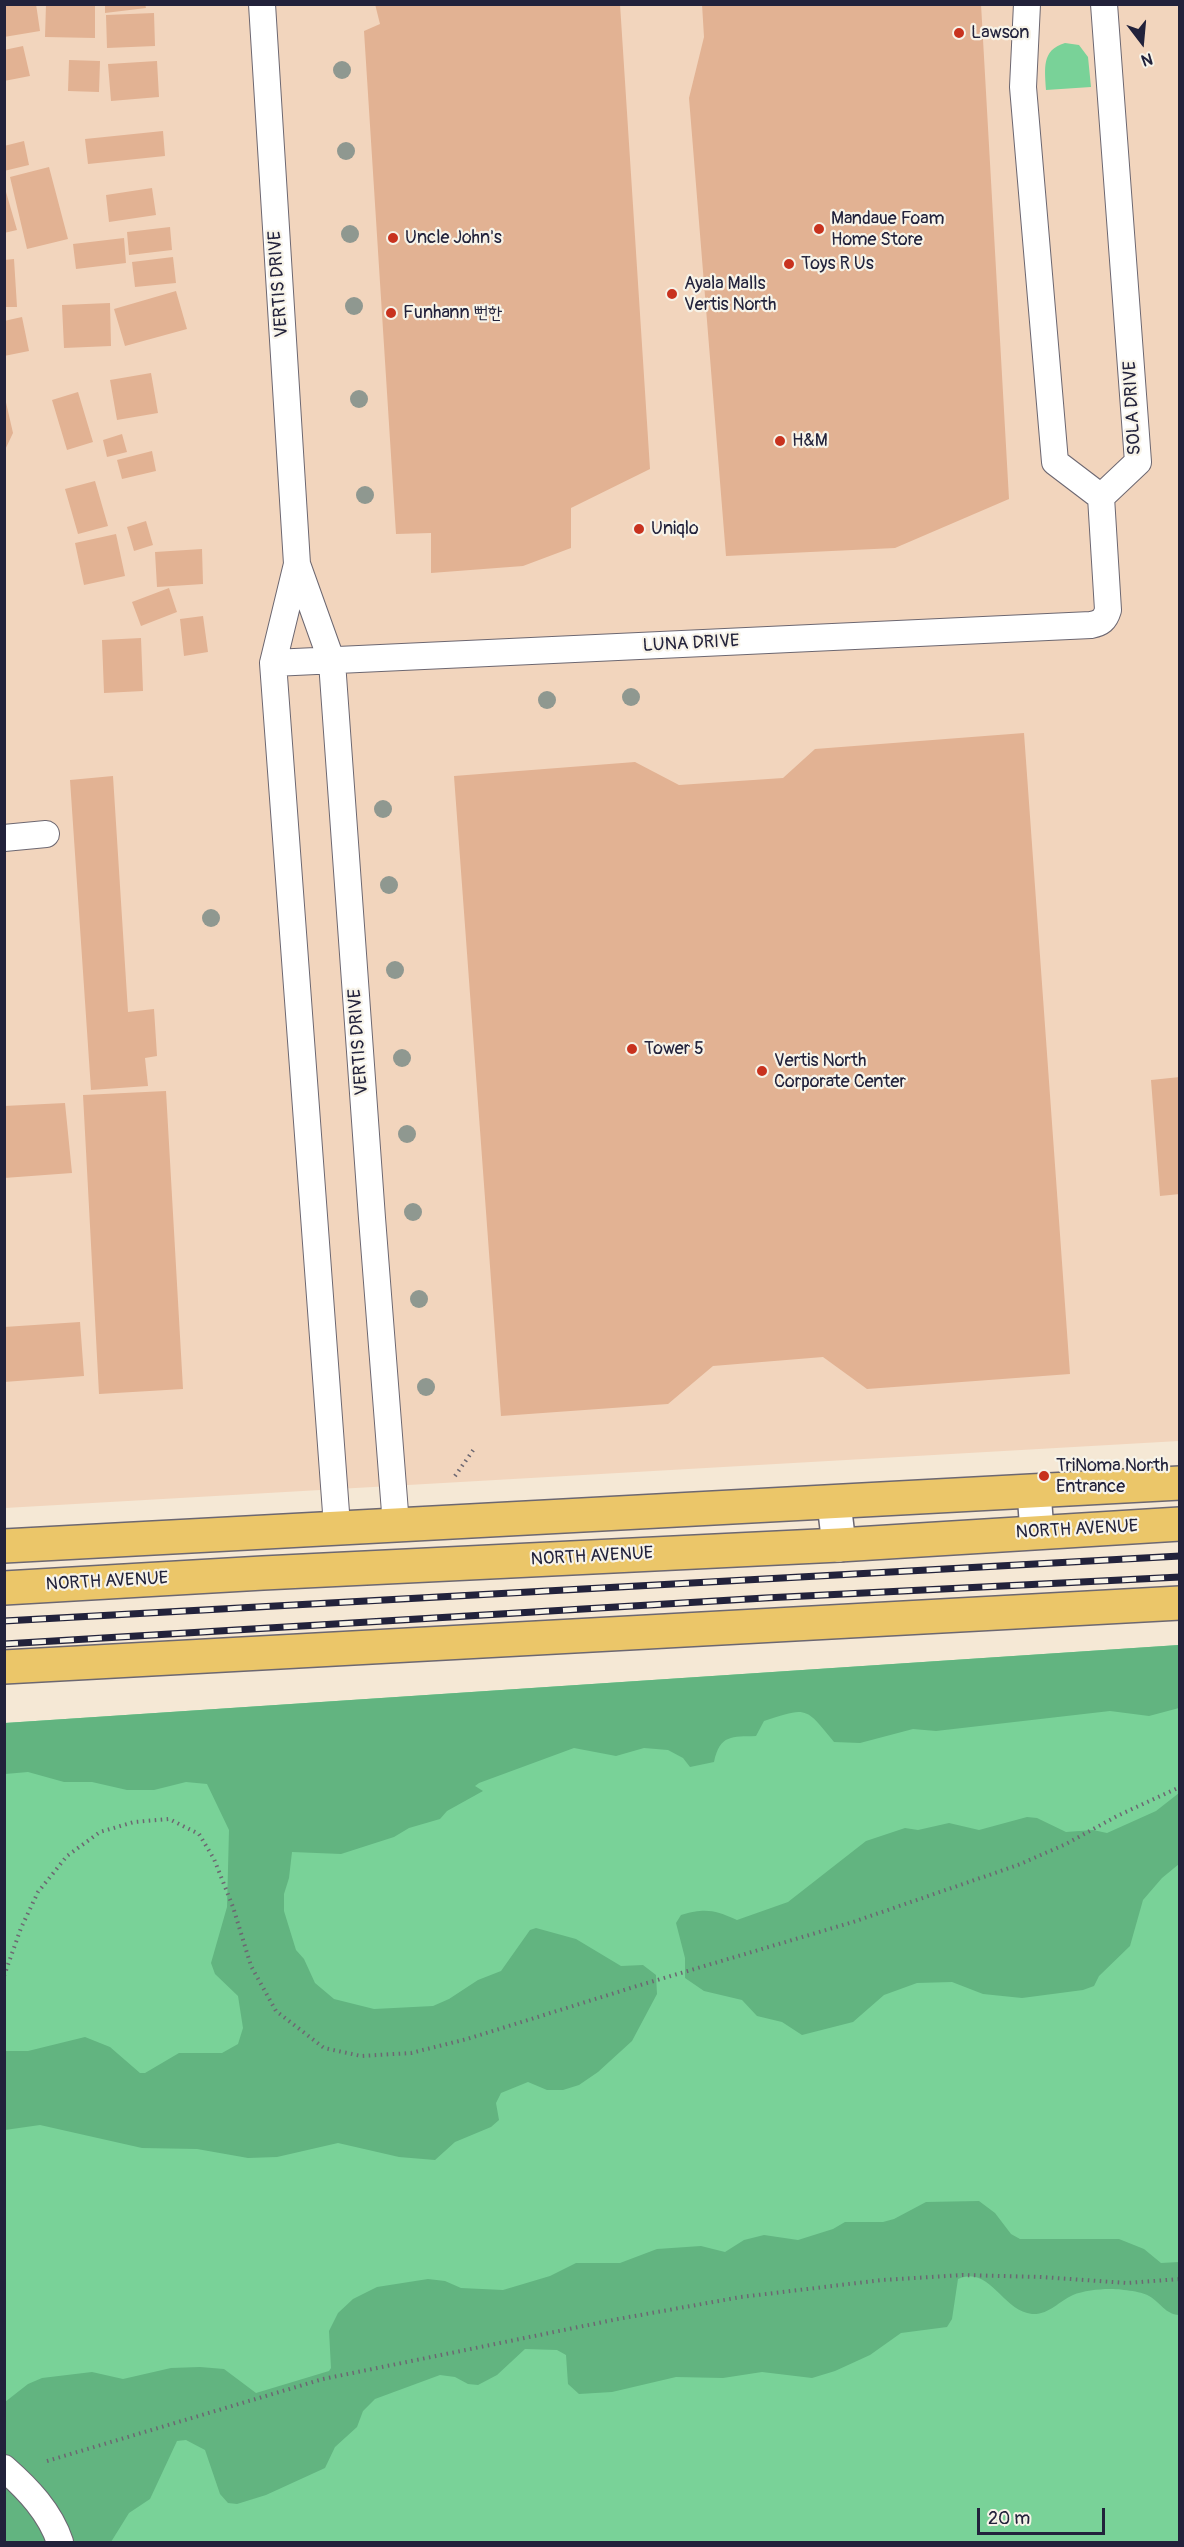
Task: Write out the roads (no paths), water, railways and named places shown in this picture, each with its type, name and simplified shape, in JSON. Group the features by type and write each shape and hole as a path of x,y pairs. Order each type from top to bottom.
{"main road":[{"path":"4,1546 337,1526 834,1503 1179,1483"},
{"name":"NORTH AVENUE","path":"4,1588 839,1545 1179,1524"},
{"path":"396,1525 441,1564"},
{"path":"263,1573 337,1526"},
{"path":"4,1667 1179,1603"}],"street":[{"path":"1034,1492 1037,1532"},
{"path":"834,1503 839,1545"}],"lane":[{"name":"VERTIS DRIVE","path":"262,4 297,564 332,662 396,1525"},
{"path":"1027,4 1023,87 1055,462 1101,496"},
{"name":"SOLA DRIVE","path":"1101,496 1138,462 1104,4"},
{"name":"LUNA DRIVE","path":"273,663 332,662 1100,623 1106,618 1108,602 1101,496"},
{"name":"VERTIS DRIVE","path":"297,564 273,663 337,1526"},
{"path":"4,837 46,834"},
{"path":"5,2469 32,2493 57,2532 60,2542"}],"railway":[{"path":"4,1621 1180,1556"},
{"path":"4,1644 765,1598 1180,1577"}],"place":[{"name":"Lawson","path":"959,33"},
{"name":"Mandaue Foam Home Store","path":"819,229"},
{"name":"Uncle John's","path":"393,238"},
{"name":"Toys R Us","path":"789,264"},
{"name":"Ayala Malls Vertis North","path":"672,294"},
{"name":"Funhann 뻔한","path":"391,313"},
{"name":"H&M","path":"780,441"},
{"name":"Uniqlo","path":"639,529"},
{"name":"Tower 5","path":"632,1049"},
{"name":"Vertis North Corporate Center","path":"762,1071"},
{"name":"TriNoma North Entrance","path":"1044,1476"}]}
